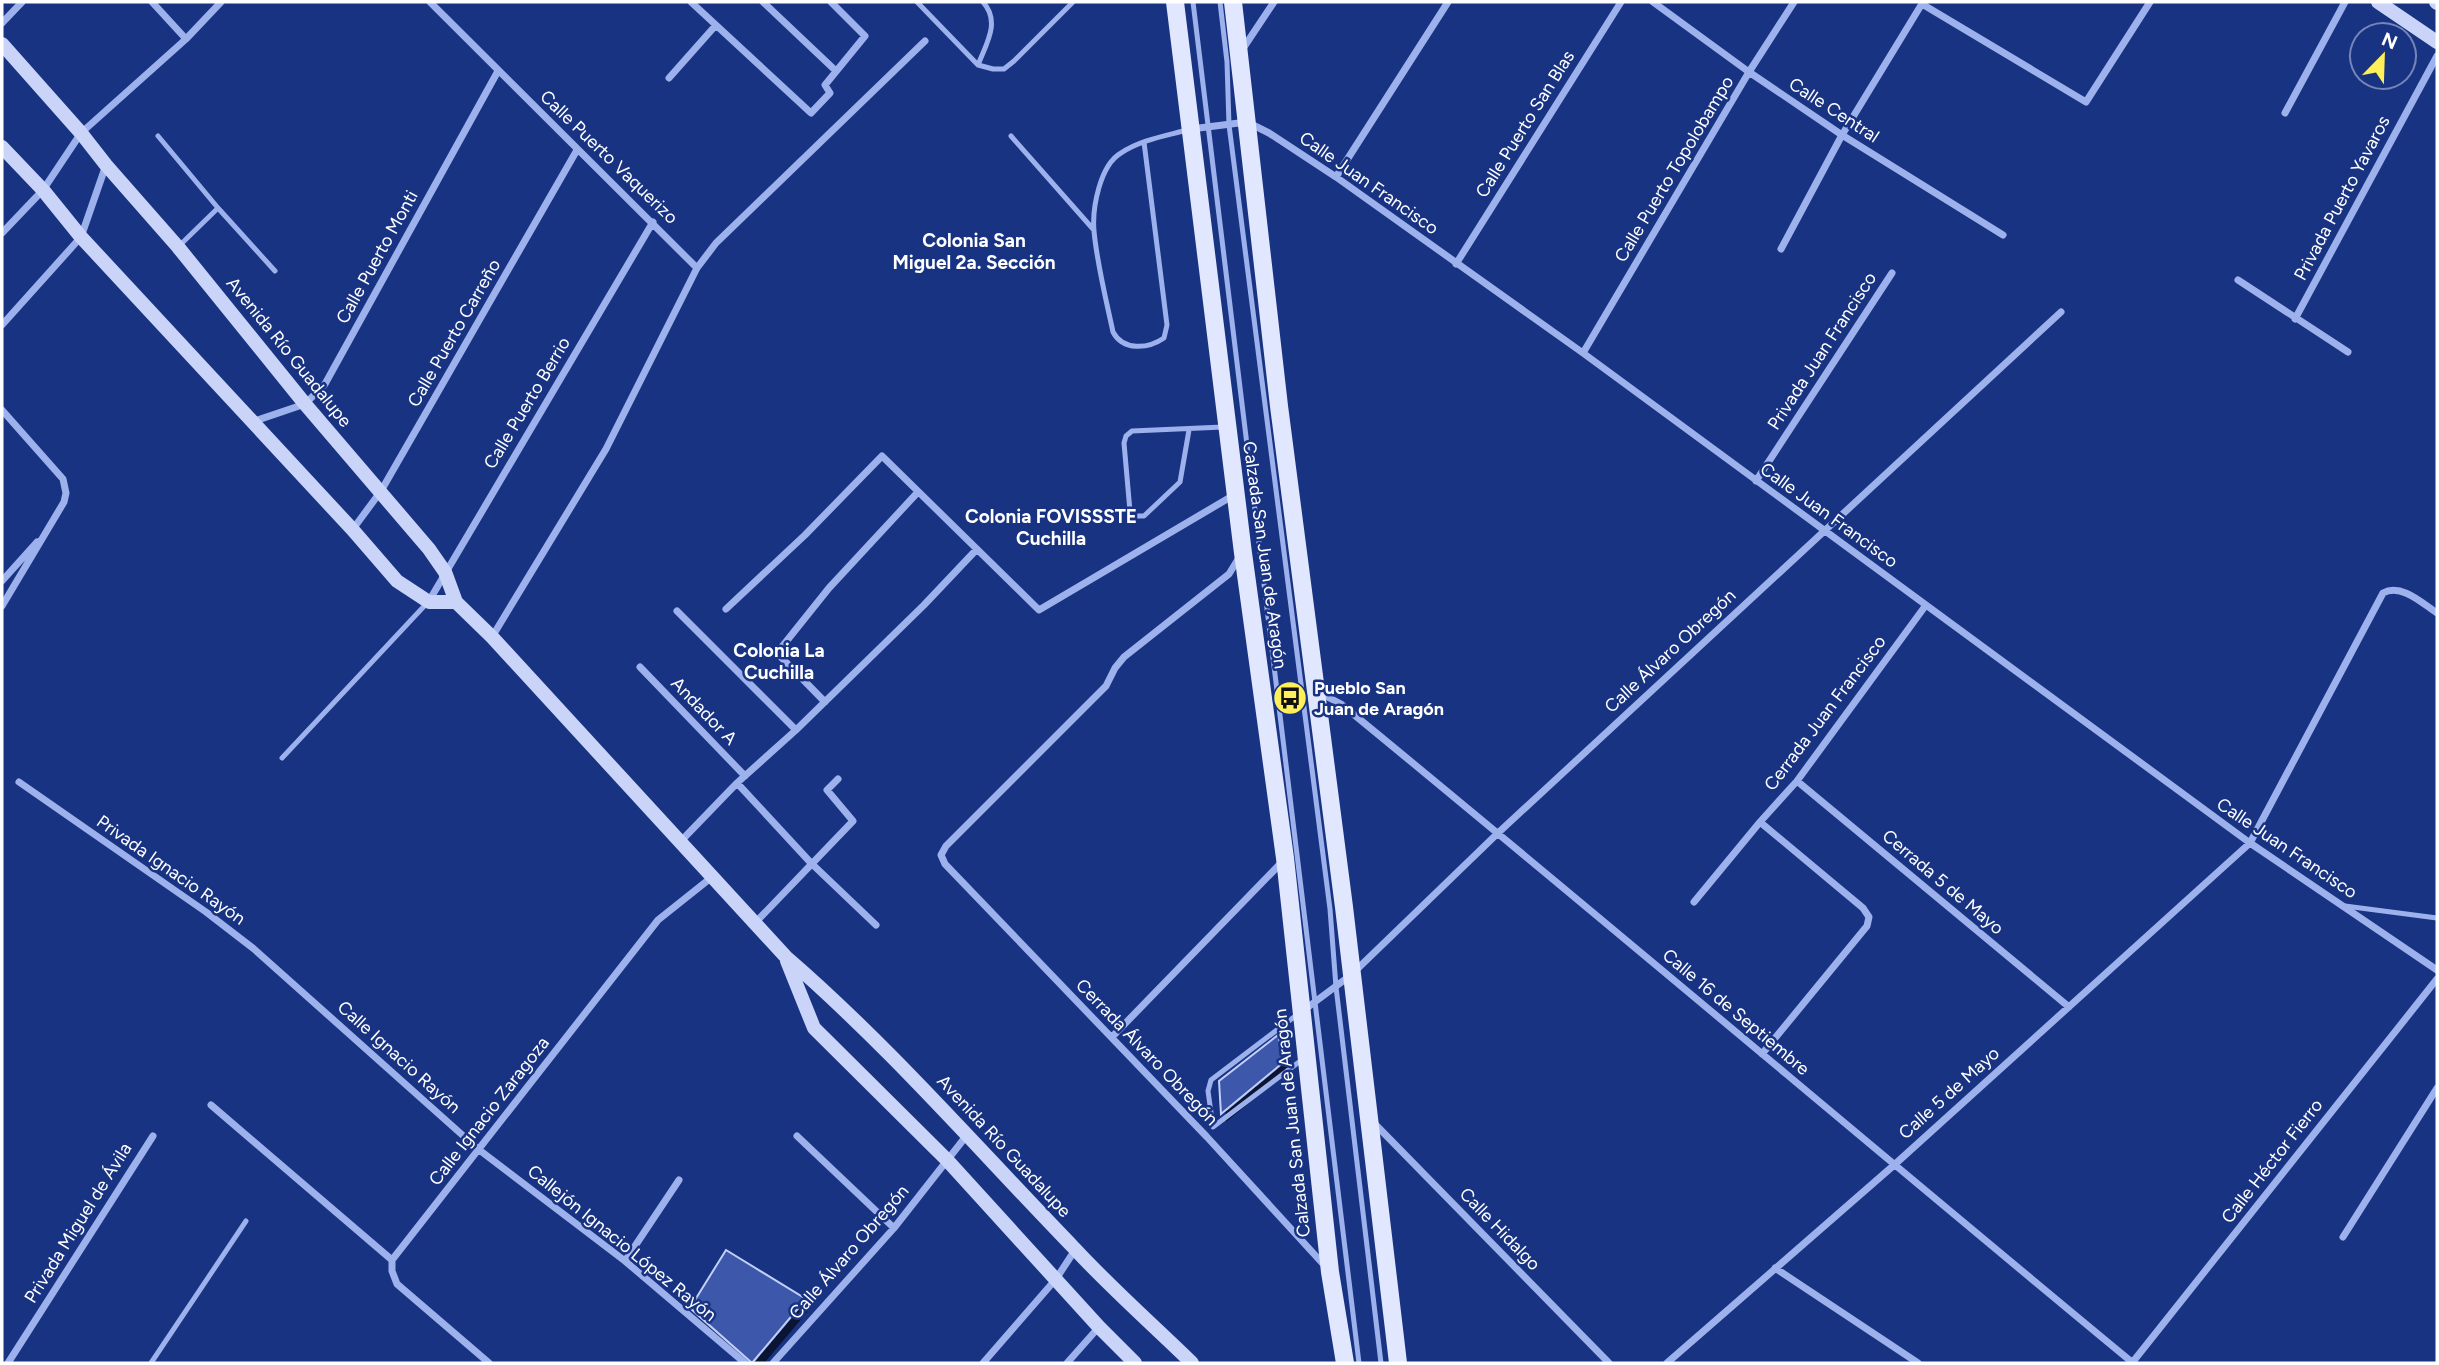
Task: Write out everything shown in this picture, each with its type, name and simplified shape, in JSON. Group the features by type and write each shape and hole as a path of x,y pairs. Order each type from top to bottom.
{"main road":[{"name":"Calzada San Juan de Aragón","path":"1175,2 1199,128 1227,426 1285,858 1308,1008 1307,1056 1330,1272 1345,1363"},
{"name":"Calzada San Juan de Aragón","path":"1233,2 1279,406 1344,907 1398,1363"}],"street":[{"path":"2,23 22,2"},
{"path":"152,2 186,39"},
{"path":"2,233 43,190 81,133 186,39 221,2"},
{"name":"Calle Puerto Vaquerizo","path":"430,2 697,268"},
{"path":"691,2 810,113 830,93 825,86 865,36 831,2"},
{"path":"763,2 836,71"},
{"path":"1240,54 1274,2"},
{"path":"1336,177 1448,2"},
{"name":"Calle Puerto San Blas","path":"1456,264 1621,2"},
{"name":"Calle Central","path":"1653,2 1842,135 2003,235"},
{"name":"Calle Puerto Topolobampo","path":"1583,353 1749,72 1794,2"},
{"path":"1781,249 1842,135 1923,3 2086,102 2150,2"},
{"path":"2285,113 2345,2"},
{"path":"2378,2 2437,42"},
{"path":"669,78 716,25"},
{"path":"492,637 606,449 697,268 716,243 925,41"},
{"name":"Avenida Río Guadalupe","path":"2,44 178,247 305,404 429,549 445,572 456,602 492,637 786,957 836,1000 968,1134 1075,1250 1192,1363"},
{"name":"Privada Puerto Yavaros","path":"2295,318 2437,56"},
{"name":"Calle Puerto Monti","path":"252,422 305,404 325,384 498,71"},
{"path":"1199,128 1247,122"},
{"name":"Calle Juan Francisco","path":"1247,122 1269,133 1336,177 1583,353 2250,843 2437,970"},
{"path":"2,147 43,190 81,237 397,581 429,601 456,602"},
{"name":"Calle Puerto Carreño","path":"352,530 381,491 578,150"},
{"path":"2,325 81,237 106,165"},
{"name":"Calle Puerto Berrio","path":"429,601 653,222"},
{"name":"Privada Juan Francisco","path":"1756,481 1892,273"},
{"path":"2238,281 2348,352"},
{"name":"Calle Álvaro Obregón","path":"1308,1008 1351,975 1498,833 2061,312"},
{"path":"2,315 2,325"},
{"path":"2,410 64,479 66,493 50,528 2,606"},
{"path":"726,609 805,535 882,456 1039,610 1236,494"},
{"path":"825,702 777,653 829,588 918,492"},
{"path":"2,581 50,528"},
{"path":"681,841 737,783 924,606 977,549"},
{"name":"Cerrada Álvaro Obregón","path":"1243,553 1229,574 1124,657 1106,686 946,846 941,855 944,864 1207,1137 1330,1272"},
{"path":"2250,843 2383,593 2389,589 2402,591 2437,613"},
{"name":"Cerrada Juan Francisco","path":"1693,902 1797,781 1926,604"},
{"path":"677,611 796,730"},
{"name":"Andador A","path":"640,667 745,776"},
{"name":"Calle 16 de Septiembre","path":"1314,690 1341,704 1498,833 1893,1166 2132,1363"},
{"path":"755,923 853,821 827,790 838,779"},
{"name":"Cerrada 5 de Mayo","path":"1797,781 2069,1007"},
{"name":"Privada Ignacio Rayón","path":"19,782 206,912 300,989"},
{"path":"737,783 811,863 876,925"},
{"path":"1760,822 1863,908 1869,917 1867,926 1762,1054"},
{"name":"Calle 5 de Mayo","path":"1667,1363 1893,1166 2250,843"},
{"path":"1112,1037 1285,858"},
{"name":"Calle Ignacio Zaragoza","path":"392,1260 658,920 712,877"},
{"name":"Avenida Río Guadalupe","path":"786,957 814,1028 947,1160 1135,1363"},
{"name":"Calle Héctor Fierro","path":"2132,1363 2437,979"},
{"name":"Calle Ignacio Rayón","path":"300,989 478,1149"},
{"path":"2343,1237 2437,1088"},
{"path":"211,1105 392,1260 392,1271 397,1284 489,1363"},
{"name":"Calle Hidalgo","path":"1367,1116 1609,1363"},
{"name":"Calle Álvaro Obregón","path":"773,1363 894,1228 968,1134"},
{"name":"Privada Miguel de Ávila","path":"8,1363 153,1136"},
{"path":"797,1136 894,1228"},
{"name":"Callejón Ignacio López Rayón","path":"478,1149 625,1261 745,1363"},
{"path":"625,1261 679,1180"},
{"path":"984,1363 1056,1279 1075,1250"},
{"path":"1775,1268 1918,1363"},
{"path":"1067,1363 1099,1327"}],"lane":[{"path":"917,2 978,65 993,69 1004,69 1073,2"},
{"path":"978,65 993,27 992,15 983,2"},
{"path":"1193,2 1199,128 1303,912 1308,1008 1359,1363"},
{"path":"1220,2 1227,62 1229,125 1330,909 1336,987 1381,1363"},
{"path":"1144,142 1167,325 1164,338 1155,345 1129,346 1117,340 1112,332 1093,229 1100,183 1106,166 1119,153 1144,142 1199,128"},
{"path":"158,136 275,271"},
{"path":"1011,136 1093,229"},
{"path":"178,247 218,208"},
{"path":"1189,430 1179,485 1144,516 1136,516 1130,511 1124,443 1126,436 1132,431 1227,426"},
{"path":"282,758 429,601"},
{"path":"2345,906 2437,918"},
{"path":"1213,1127 1208,1091 1211,1080 1308,1008"},
{"path":"1207,1137 1213,1127 1307,1056"},
{"path":"151,1363 246,1221"}],"building":[{"path":"1278,1035 1285,1061 1221,1114 1219,1081"},
{"path":"726,1250 806,1299 752,1363 690,1308"}],"place":[{"name":"Pueblo San Juan de Aragón","path":"1290,698"}],"district":[{"name":"Colonia San Miguel 2a. Sección","path":"974,251"},
{"name":"Colonia FOVISSSTE Cuchilla","path":"1051,527"},
{"name":"Colonia La Cuchilla","path":"779,661"}]}
